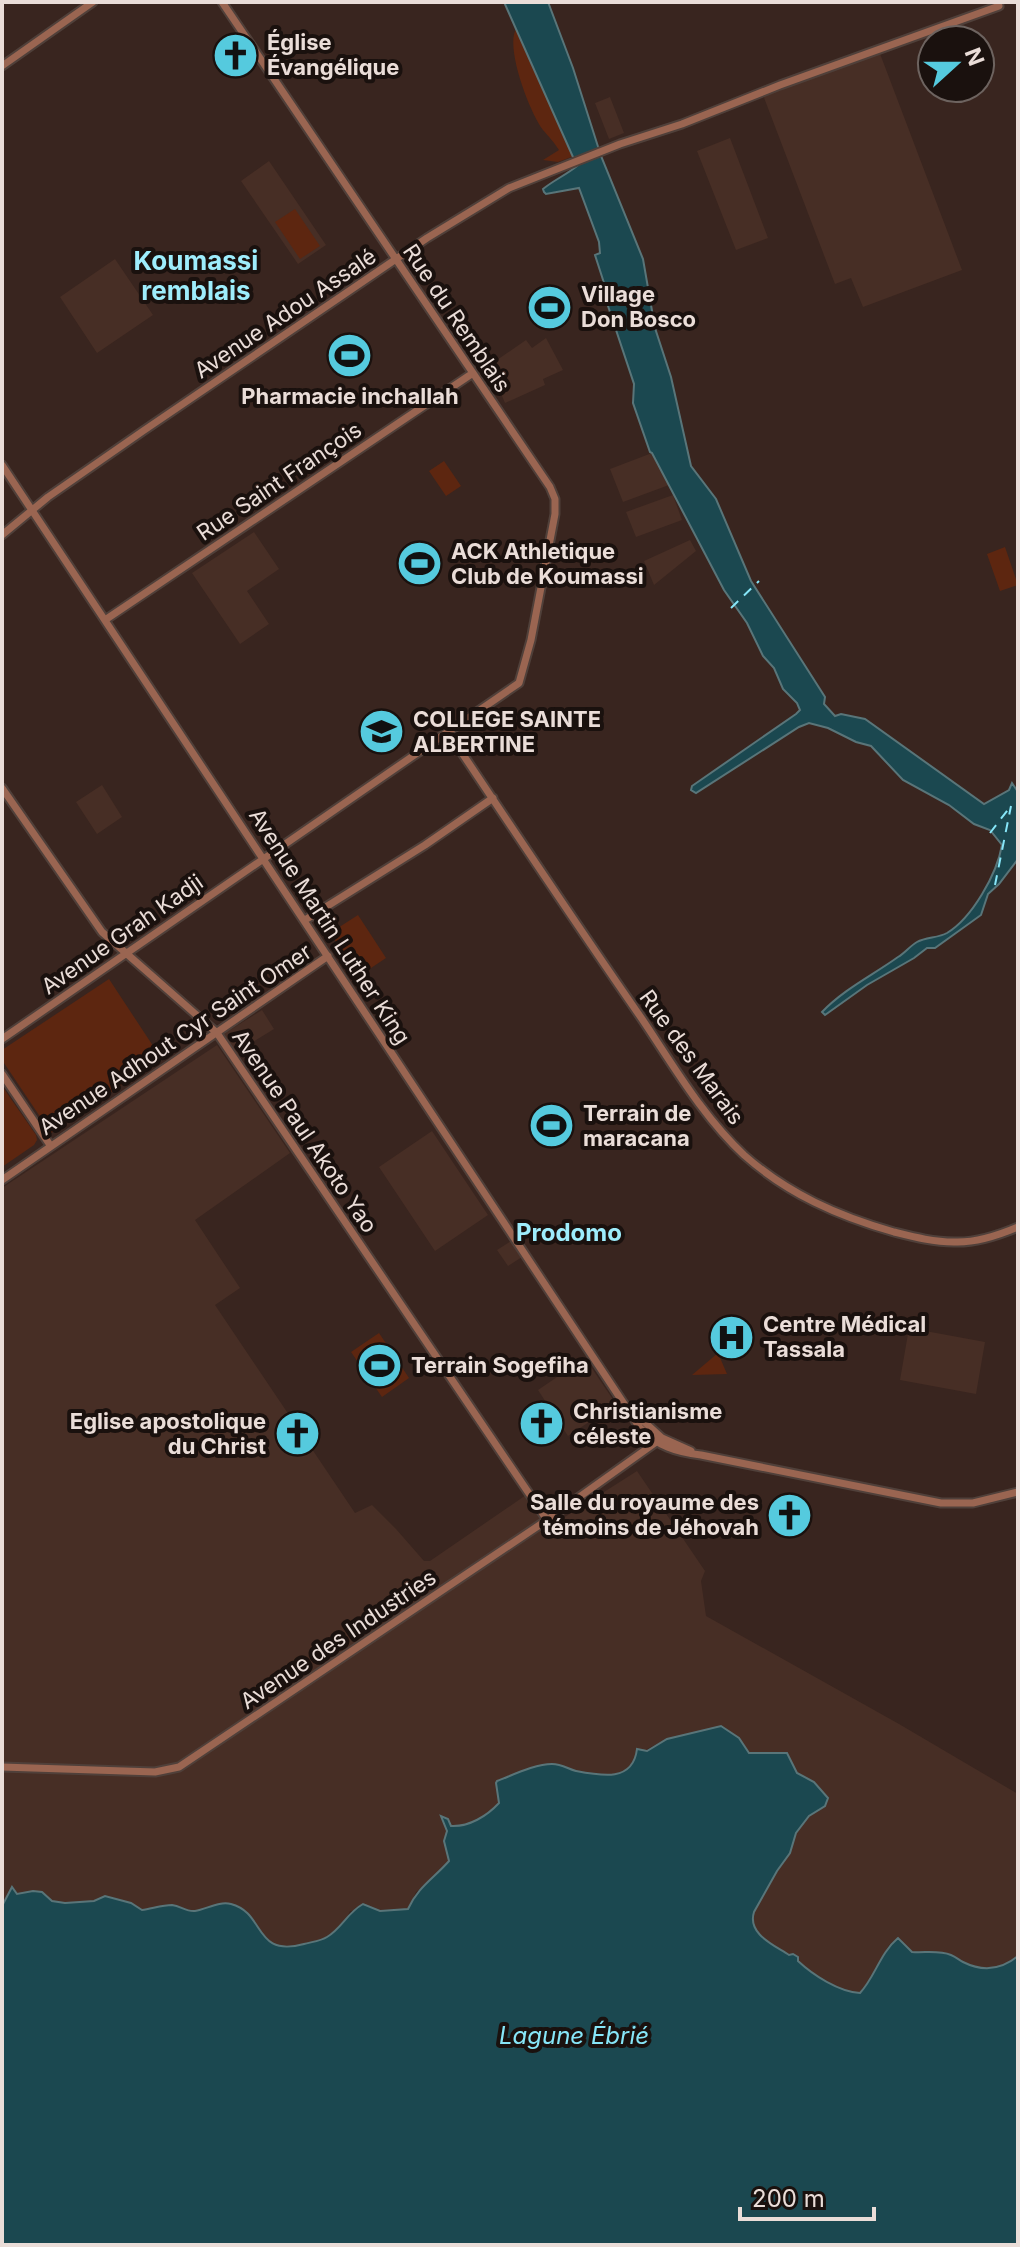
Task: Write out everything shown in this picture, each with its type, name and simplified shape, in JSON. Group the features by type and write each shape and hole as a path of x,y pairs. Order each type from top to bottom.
{"street":[{"path":"2,66 93,2"},
{"name":"Rue du Remblais","path":"222,2 550,487 555,499 555,514 534,629 519,683"},
{"name":"Avenue Adou Assalé","path":"2,535 32,509 143,431 481,203 539,175 998,4"},
{"name":"Rue Saint François","path":"105,620 473,373"},
{"name":"Avenue Martin Luther King","path":"2,465 628,1407 660,1441 701,1455 941,1503 973,1503 1018,1492"},
{"name":"Avenue Grah Kadji","path":"2,1039 519,683"},
{"name":"Rue des Marais","path":"448,732 702,1107 742,1153 790,1191 845,1216 927,1240 956,1243 982,1240 1018,1227"},
{"name":"Avenue Paul Akoto Yao","path":"2,788 102,932 217,1033 547,1520"},
{"path":"305,920 425,845 493,798"},
{"name":"Avenue Adhout Cyr Saint Omer","path":"2,1180 328,956"},
{"path":"2,1074 50,1145"},
{"name":"Avenue des Industries","path":"2,1767 155,1772 179,1767 660,1441"}],"shaded area":[{"path":"516,29 574,156 558,162 543,160 559,150 538,122 526,96 516,65 513,38"},
{"path":"879,51 962,270 863,307 851,278 835,284 763,95"},
{"path":"610,97 624,133 609,139 595,103"},
{"path":"730,138 768,238 736,250 697,151"},
{"path":"269,161 326,245 298,264 241,181"},
{"path":"295,209 320,246 300,259 275,222"},
{"path":"115,259 153,315 97,353 60,297"},
{"path":"546,338 563,370 543,379 545,385 505,403 499,389 507,384 494,362 526,340 532,348"},
{"path":"652,453 669,485 623,502 610,469"},
{"path":"444,461 461,486 446,496 429,471"},
{"path":"673,495 682,520 636,537 626,512"},
{"path":"254,532 279,569 247,591 269,624 240,644 192,573"},
{"path":"690,540 696,551 654,585 644,561"},
{"path":"1005,547 1018,585 1000,591 987,554"},
{"path":"102,785 122,817 97,834 76,802"},
{"path":"358,915 386,958 359,976 330,933"},
{"path":"109,979 161,1058 51,1133 2,1060 2,1050"},
{"path":"262,1010 274,1029 240,1050 242,1053 236,1057 222,1035"},
{"path":"217,1045 290,1153 195,1220 240,1288 215,1305 355,1513 372,1505 424,1561 430,1561 526,1495 549,1527 637,1471 705,1571 701,1581 706,1616 1018,1794 1018,1956 995,1969 979,1967 951,1955 912,1952 898,1938 889,1945 867,1986 860,1993 849,1993 806,1969 757,1933 751,1920 754,1912 790,1853 796,1833 809,1816 825,1806 828,1798 814,1782 797,1773 787,1753 749,1753 739,1738 667,1739 643,1751 630,1770 620,1773 609,1775 573,1771 496,1783 499,1803 487,1815 461,1827 451,1826 442,1817 447,1831 444,1841 449,1861 416,1892 408,1909 350,1911 327,1938 297,1946 280,1947 262,1937 244,1911 228,1903 193,1912 178,1906 141,1910 130,1903 105,1896 94,1901 65,1903 52,1901 33,1891 16,1894 12,1887 2,1906 2,1188"},
{"path":"2,1086 37,1140 2,1167"},
{"name":"Terrain de maracana","path":"559,1111 568,1124 544,1141 535,1128"},
{"path":"432,1131 488,1215 435,1251 379,1167"},
{"path":"511,1241 522,1257 508,1266 497,1250"},
{"path":"909,1328 985,1342 976,1394 900,1380"},
{"name":"Terrain Sogefiha","path":"379,1333 409,1378 382,1397 351,1352"},
{"path":"718,1353 727,1374 692,1375"},
{"path":"585,1358 616,1404 568,1436 538,1390"}],"water":[{"path":"504,2 548,2 601,156 643,259 655,328 671,377 691,466 716,499 751,581 825,697 824,704 835,716 841,714 865,719 984,804 1009,790 1012,783 1018,792 1018,859 988,894 981,915 935,948 927,948 825,1015 822,1012 840,996 914,944 943,935 956,926 982,894 995,869 1002,845 990,830 974,824 949,805 903,780 871,746 809,723 696,793 691,790 692,786 800,710 783,689 774,668 763,656 747,623 724,590 650,452 633,403 634,384 602,288 605,286 595,255 600,253 599,242 579,188 546,194 543,189 577,166"},
{"name":"Lagune Ébrié","path":"721,1726 739,1738 749,1753 787,1753 797,1773 814,1782 828,1798 825,1806 809,1816 796,1833 790,1853 754,1912 754,1927 763,1938 789,1955 798,1957 798,1961 827,1982 860,1993 898,1938 912,1952 946,1953 978,1967 998,1967 1018,1956 1018,2245 2,2245 2,1906 12,1887 17,1894 42,1892 52,1901 65,1903 94,1901 105,1896 131,1903 142,1910 172,1905 195,1911 226,1903 242,1909 276,1945 288,1947 304,1944 327,1937 363,1904 380,1911 408,1909 421,1889 449,1861 444,1841 447,1831 441,1816 448,1819 451,1826 471,1823 483,1816 499,1803 497,1781 545,1764 586,1773 615,1774 629,1767 637,1749 647,1751 667,1739"}],"ferry route":[{"path":"731,608 759,581"},
{"path":"995,885 1011,806"},
{"path":"990,833 1010,807"}],"place":[{"name":"Église Évangélique","path":"236,55"},
{"name":"Village Don Bosco","path":"550,307"},
{"name":"Pharmacie inchallah","path":"350,355"},
{"name":"ACK Athletique Club de Koumassi","path":"420,564"},
{"name":"COLLEGE SAINTE ALBERTINE","path":"382,732"},
{"name":"Terrain de maracana","path":"552,1126"},
{"name":"Centre Médical Tassala","path":"732,1337"},
{"name":"Terrain Sogefiha","path":"380,1365"},
{"name":"Christianisme céleste","path":"542,1424"},
{"name":"Eglise apostolique du Christ","path":"297,1434"},
{"name":"Salle du royaume des témoins de Jéhovah","path":"790,1515"}],"district":[{"name":"Koumassi remblais","path":"196,276"},
{"name":"Prodomo","path":"569,1233"}]}
